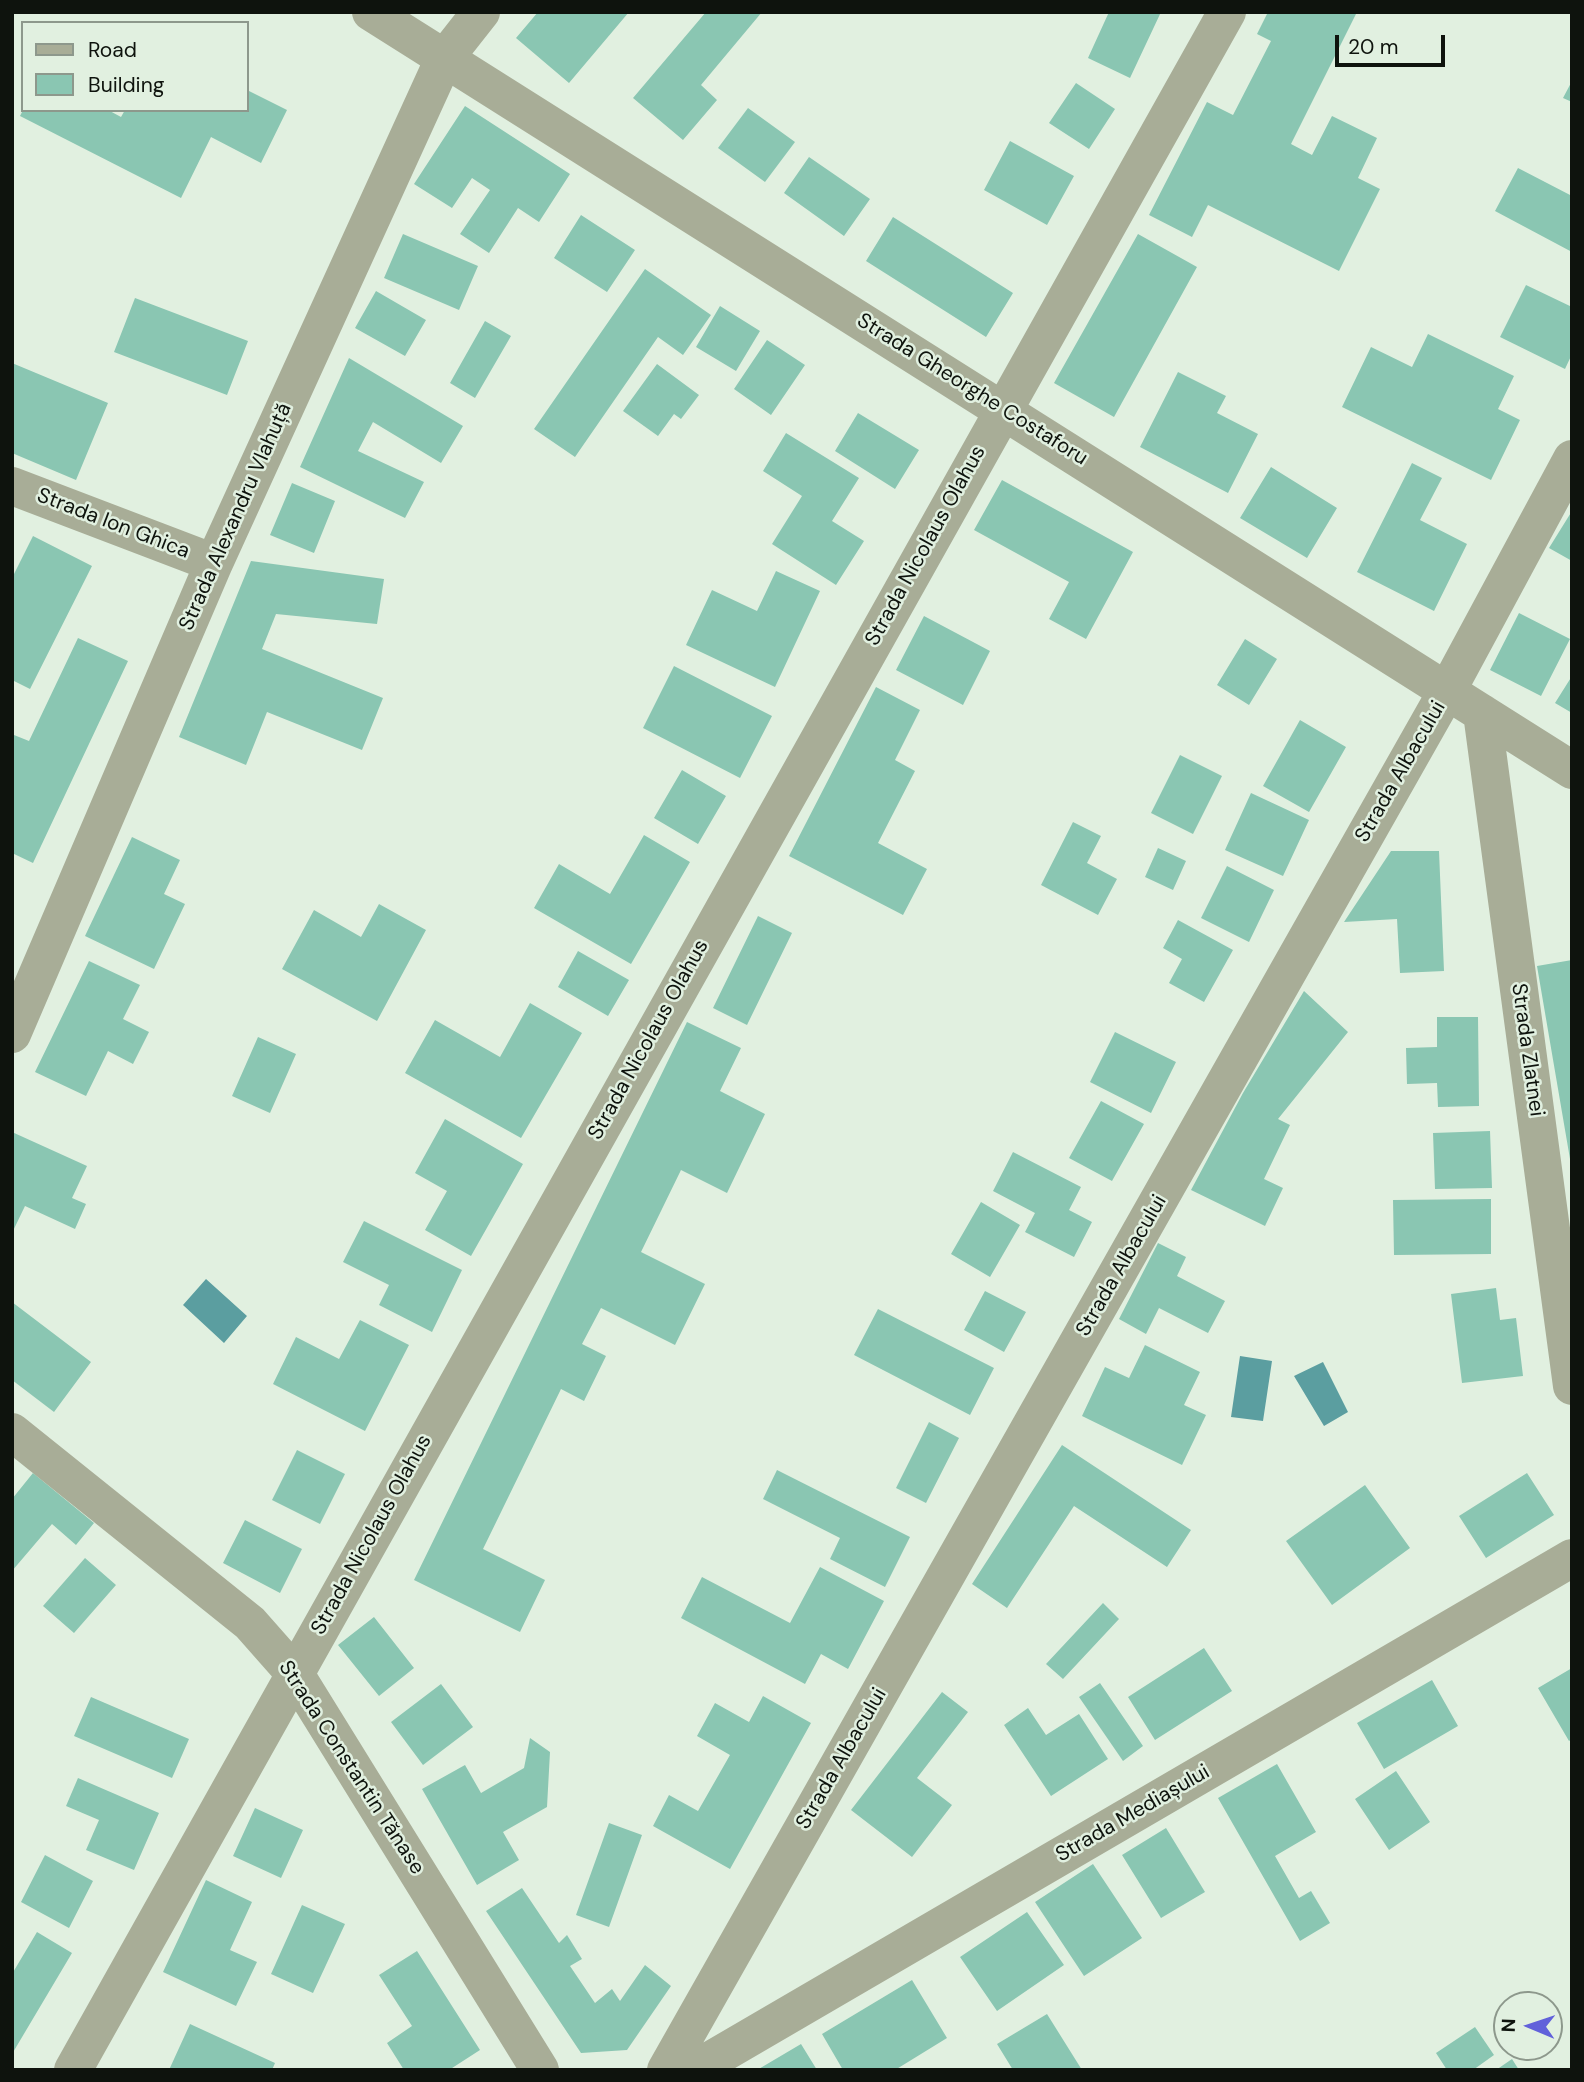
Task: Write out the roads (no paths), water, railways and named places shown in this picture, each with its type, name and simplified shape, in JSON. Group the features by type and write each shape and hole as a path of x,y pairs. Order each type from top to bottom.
{"street":[{"name":"Strada Gheorghe Costaforu","path":"371,12 1572,770"},
{"name":"Strada Alexandru Vlahuță","path":"12,1034 214,563 444,59 481,12"},
{"name":"Strada Nicolaus Olahus","path":"74,2070 1002,408 1227,12"},
{"name":"Strada Albacului","path":"666,2070 1447,691 1572,459"},
{"name":"Strada Ion Ghica","path":"12,486 214,563"},
{"name":"Strada Zlatnei","path":"1482,713 1572,1386"},
{"name":"Strada Constantin Tănase","path":"12,1432 250,1623 295,1674 540,2070"},
{"name":"Strada Mediașului","path":"694,2070 1572,1558"}],"water":[{"path":"206,1279 247,1316 224,1343 183,1305"},
{"path":"1240,1356 1272,1361 1263,1421 1231,1417"},
{"path":"1323,1362 1348,1412 1324,1426 1294,1376"}]}
